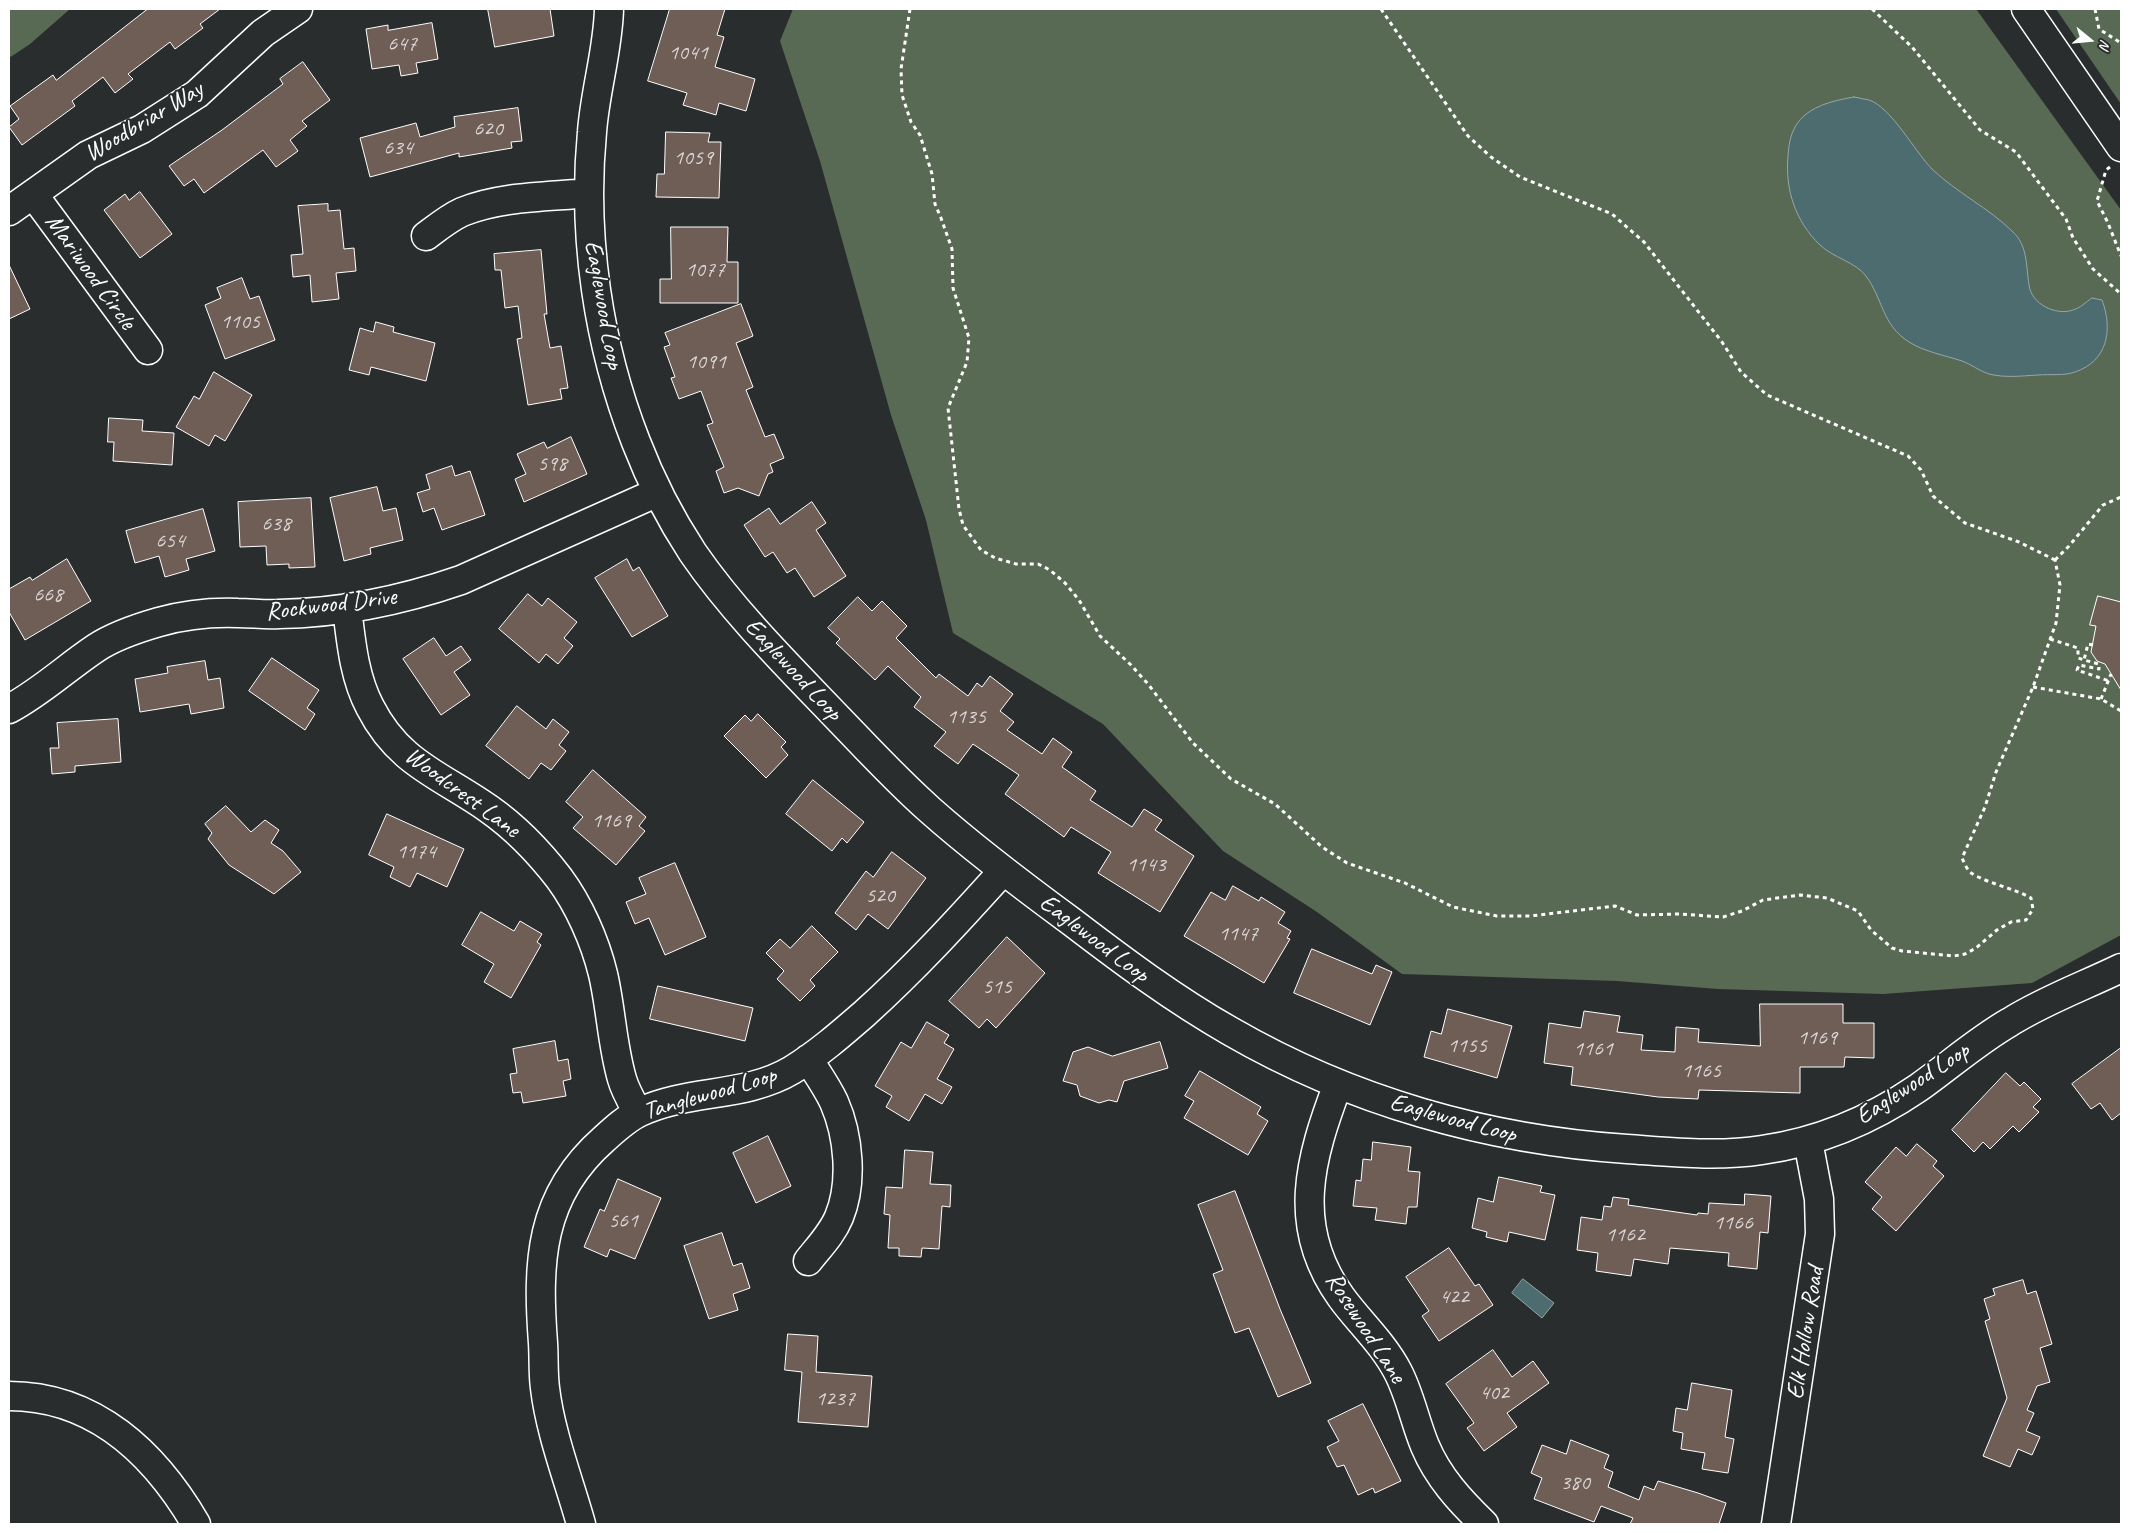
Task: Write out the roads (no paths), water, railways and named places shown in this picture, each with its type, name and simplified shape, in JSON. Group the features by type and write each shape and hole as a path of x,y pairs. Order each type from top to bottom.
{"street":[{"name":"Woodbriar Way","path":"9,211 88,155 142,129 196,94 263,33 298,9"},
{"name":"Eaglewood Loop","path":"609,9 594,109 589,193 592,256 605,339 623,404 635,439 658,492 697,559 760,635 888,770 934,813 1003,870 1172,996 1254,1044 1338,1084 1374,1098 1445,1120 1552,1142 1620,1149 1720,1154 1765,1150 1808,1141 1839,1130 1890,1106 2013,1019 2121,968"},
{"path":"2026,9 2117,156"},
{"path":"426,236 455,216 479,207 515,200 589,193"},
{"name":"Mariwood Circle","path":"32,194 148,350"},
{"name":"Rockwood Drive","path":"9,709 43,688 98,647 128,632 195,614 220,612 278,614 348,608 398,599 461,580 658,492"},
{"name":"Woodcrest Lane","path":"348,608 352,646 362,688 370,707 392,740 408,757 428,772 470,796 509,824 546,861 573,902 586,926 603,974 622,1079 638,1113"},
{"name":"Tanglewood Loop","path":"581,1524 545,1389 540,1312 540,1269 547,1227 558,1198 579,1165 595,1146 615,1128 638,1113 662,1102 739,1090 764,1083 792,1070 808,1059 834,1040 910,971 949,932 1003,870"},
{"path":"808,1059 834,1103 841,1123 847,1162 844,1201 838,1219 828,1236 808,1261"},
{"name":"Rosewood Lane","path":"1338,1084 1322,1125 1310,1177 1309,1202 1312,1228 1318,1253 1328,1276 1340,1296 1393,1363 1403,1381 1433,1463 1452,1493 1484,1524"},
{"name":"Elk Hollow Road","path":"1776,1524 1820,1234 1819,1200 1808,1141"},
{"path":"9,1396 53,1400 98,1419 140,1451 161,1472 186,1520"}],"water":[{"path":"1854,97 1869,100 1886,111 1932,169 1952,186 1994,215 2013,232 2024,250 2029,285 2034,298 2039,303 2052,310 2066,311 2078,308 2092,298 2102,300 2107,322 2107,333 2101,352 2095,360 2086,367 2066,374 1995,375 1985,373 1962,361 1922,348 1909,342 1893,328 1866,276 1857,267 1825,249 1811,236 1798,215 1790,192 1787,168 1788,150 1790,139 1797,124 1805,115 1822,105"},
{"path":"1523,1279 1554,1303 1542,1318 1512,1293"}]}
